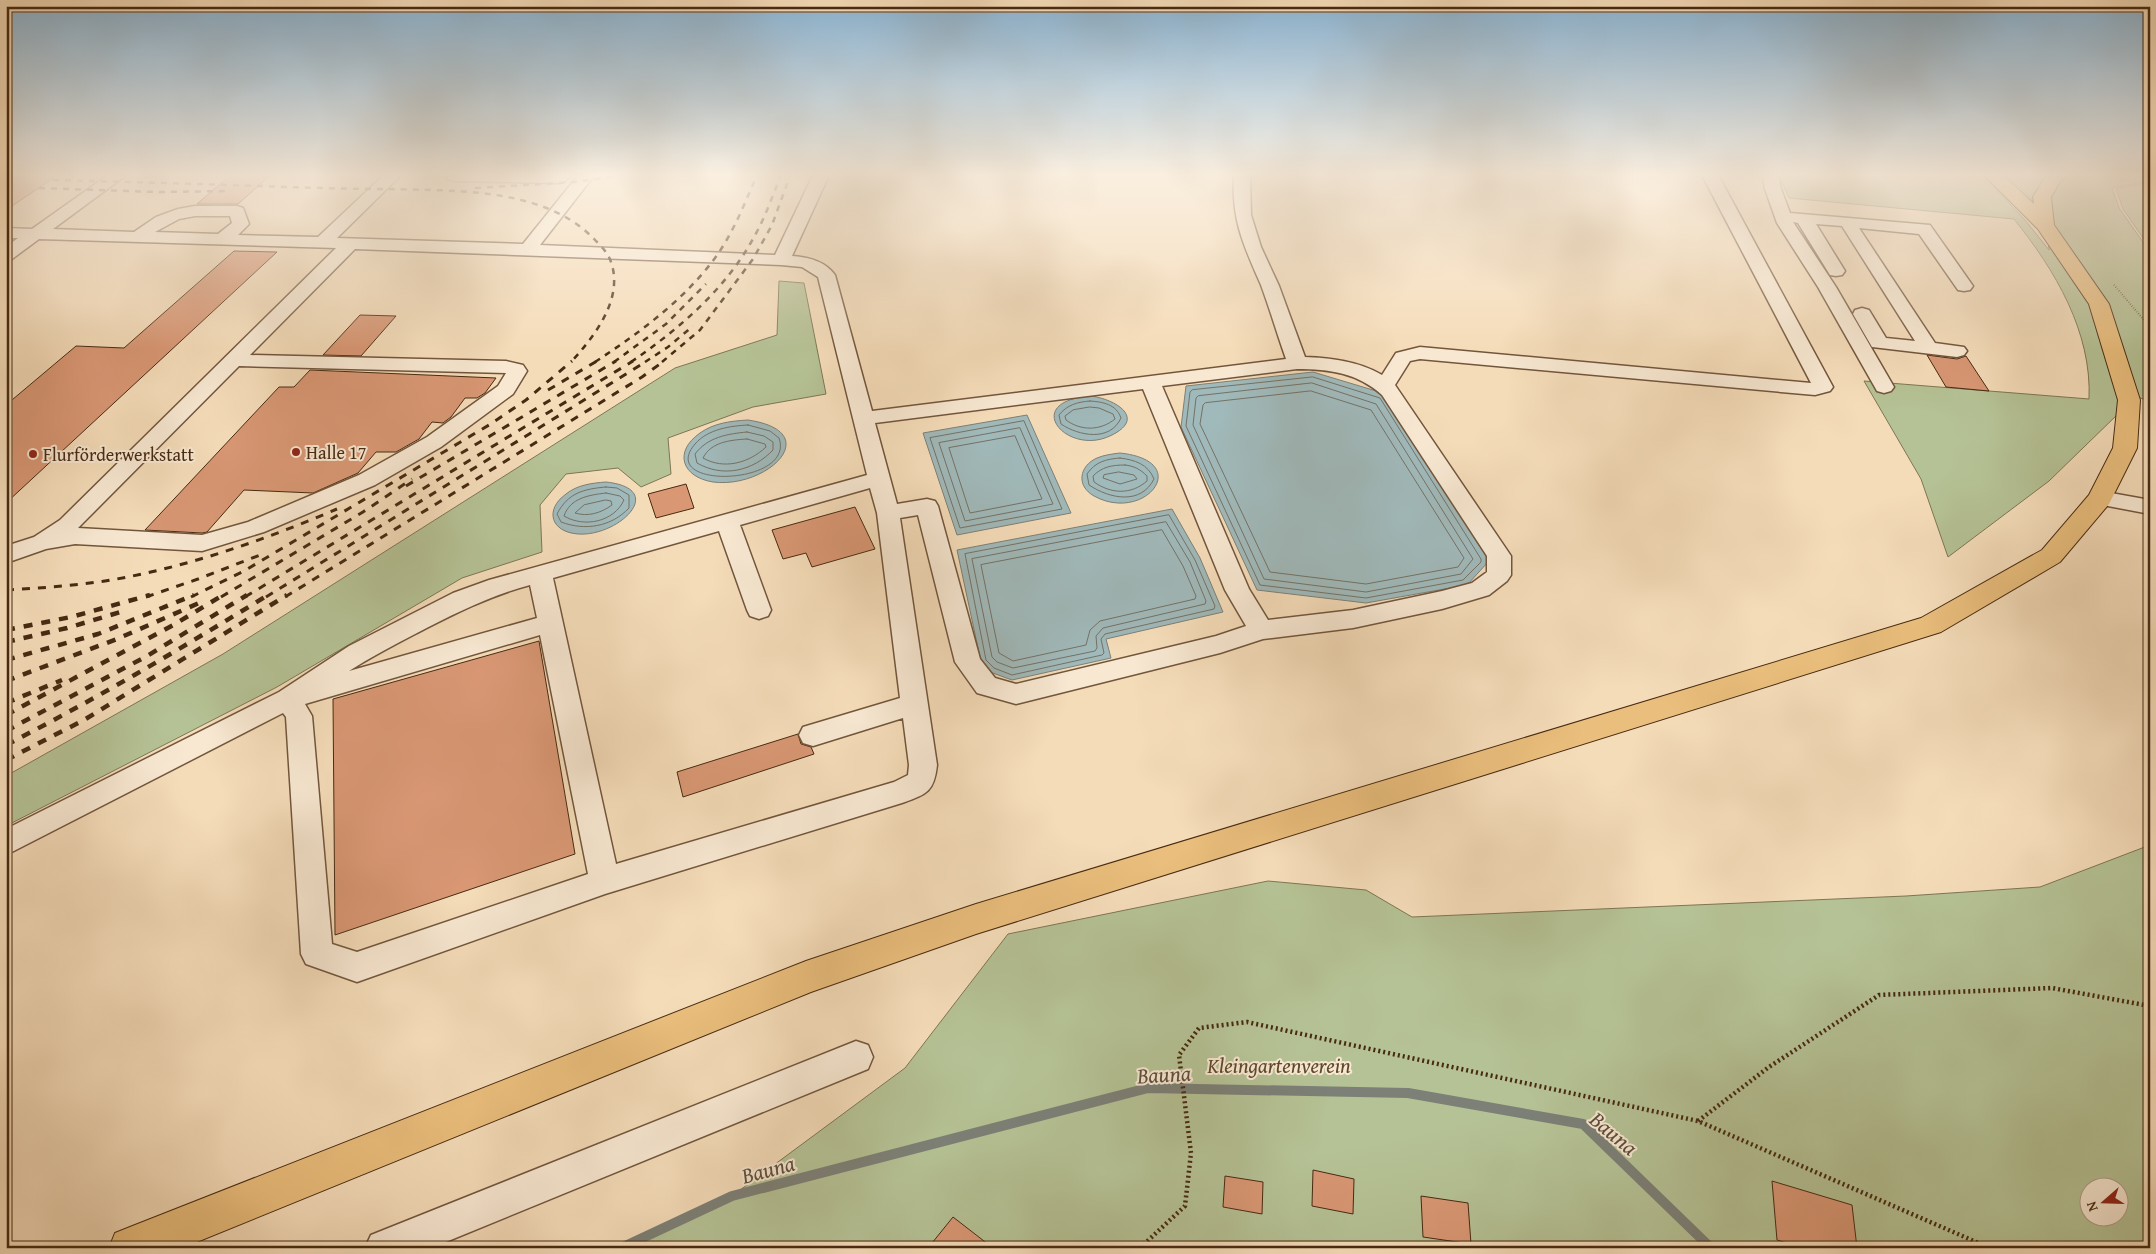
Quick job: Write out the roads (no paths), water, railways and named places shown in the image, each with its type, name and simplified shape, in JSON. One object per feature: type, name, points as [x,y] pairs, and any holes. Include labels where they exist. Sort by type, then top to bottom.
[{"type":"main road","points":[[130,1248],[806,977],[976,920],[1931,625],[2051,556],[2100,498],[2125,448],[2129,400],[2099,304],[2049,232]]},
{"type":"street","points":[[6,255],[39,232]]},
{"type":"street","points":[[138,237],[145,232]]},
{"type":"street","points":[[223,239],[232,232]]},
{"type":"street","points":[[323,242],[334,232]]},
{"type":"street","points":[[528,249],[542,232]]},
{"type":"street","points":[[781,260],[794,232]]},
{"type":"street","points":[[1248,232],[1252,247],[1270,286],[1296,363]]},
{"type":"street","points":[[1385,385],[1403,357],[1420,353],[1815,389],[1823,387],[1740,232]]},
{"type":"street","points":[[1791,232],[1827,287],[1884,387]]},
{"type":"street","points":[[1812,232],[1879,343],[1957,351]]},
{"type":"street","points":[[1853,232],[1929,348]]},
{"type":"street","points":[[1926,232],[1964,286]]},
{"type":"street","points":[[6,233],[528,249],[608,254],[781,260],[802,262],[821,270],[826,275],[888,513],[923,765],[922,781],[902,791],[604,881],[357,967],[317,954],[299,716],[288,699]]},
{"type":"street","points":[[42,542],[68,525],[351,243]]},
{"type":"street","points":[[6,555],[42,542],[76,536],[202,544],[256,527],[367,480],[434,442],[506,390],[517,372],[516,369],[506,367],[234,360]]},
{"type":"street","points":[[864,418],[1151,383],[1296,363],[1315,363],[1337,367],[1376,379],[1385,385],[1499,556],[1499,575],[1480,589],[1442,600],[1353,619],[1261,630],[1220,644],[1016,694],[986,686],[968,662],[927,506],[888,513]]},
{"type":"street","points":[[1151,383],[1236,590],[1261,630]]},
{"type":"street","points":[[6,843],[288,699],[358,653],[462,599],[489,588],[880,478]]},
{"type":"street","points":[[2100,498],[2150,508]]},
{"type":"street","points":[[727,521],[759,610]]},
{"type":"street","points":[[540,574],[604,881]]},
{"type":"street","points":[[288,699],[550,623]]},
{"type":"street","points":[[812,735],[914,704]]},
{"type":"street","points":[[384,1248],[856,1057]]},
{"type":"water","points":[[1313,372],[1383,393],[1489,561],[1467,585],[1366,603],[1257,590],[1181,427],[1186,386]]},
{"type":"water","points":[[1090,396],[1108,400],[1123,410],[1127,415],[1127,422],[1122,428],[1112,435],[1096,440],[1080,439],[1067,434],[1058,426],[1054,417],[1057,408],[1069,400]]},
{"type":"water","points":[[1027,415],[1071,513],[957,535],[923,433]]},
{"type":"water","points":[[748,420],[771,426],[783,436],[786,447],[780,458],[769,469],[752,477],[733,482],[713,482],[694,475],[688,469],[684,456],[686,448],[700,433],[723,423]]},
{"type":"water","points":[[1120,453],[1143,458],[1155,467],[1158,478],[1154,488],[1144,497],[1130,502],[1113,503],[1088,492],[1082,482],[1082,476],[1086,466],[1097,458]]},
{"type":"water","points":[[606,482],[625,486],[634,494],[635,502],[631,512],[621,521],[593,533],[578,534],[562,529],[557,525],[553,513],[559,500],[570,491],[580,487]]},
{"type":"water","points":[[1172,509],[1200,558],[1223,612],[1106,639],[1111,658],[1012,680],[990,672],[981,662],[957,550]]},
{"type":"waterway","name":"Bauna","points":[[621,1248],[732,1196],[1148,1088],[1408,1093],[1583,1124],[1711,1248]]},
{"type":"railway","points":[[571,361],[597,329],[610,303],[613,290],[614,276],[607,253],[585,232]]},
{"type":"railway","points":[[595,362],[628,340],[675,302],[715,258],[731,232]]},
{"type":"railway","points":[[631,362],[667,336],[700,307],[730,274],[757,232]]},
{"type":"railway","points":[[662,362],[700,330],[753,259],[768,232]]},
{"type":"railway","points":[[614,362],[666,324],[706,284]]},
{"type":"railway","points":[[645,362],[668,347],[693,326]]},
{"type":"railway","points":[[191,597],[244,571],[489,425],[526,400],[571,361]]},
{"type":"railway","points":[[548,390],[597,361]]},
{"type":"railway","points":[[406,486],[616,361]]},
{"type":"railway","points":[[245,597],[633,361]]},
{"type":"railway","points":[[266,597],[647,361]]},
{"type":"railway","points":[[285,597],[642,377],[664,361]]},
{"type":"railway","points":[[221,597],[363,512],[412,479]]},
{"type":"railway","points":[[6,590],[93,583],[164,569],[252,542],[337,509]]},
{"type":"railway","points":[[146,597],[260,555]]},
{"type":"railway","points":[[6,630],[71,617],[150,595]]},
{"type":"railway","points":[[6,660],[98,634],[194,595]]},
{"type":"railway","points":[[6,715],[175,624],[223,595]]},
{"type":"railway","points":[[6,731],[147,656],[247,595]]},
{"type":"railway","points":[[6,745],[138,673],[268,595]]},
{"type":"railway","points":[[6,760],[84,720],[287,595]]},
{"type":"railway","points":[[6,681],[117,639],[199,603]]},
{"type":"railway","points":[[6,642],[67,628],[124,611]]},
{"type":"railway","points":[[6,703],[62,680]]},
{"type":"place","name":"Halle 17","points":[[296,452]]},
{"type":"place","name":"Flurförderwerkstatt","points":[[33,454]]},
{"type":"park label","name":"Kleingartenverein","points":[[1279,1065]]}]
